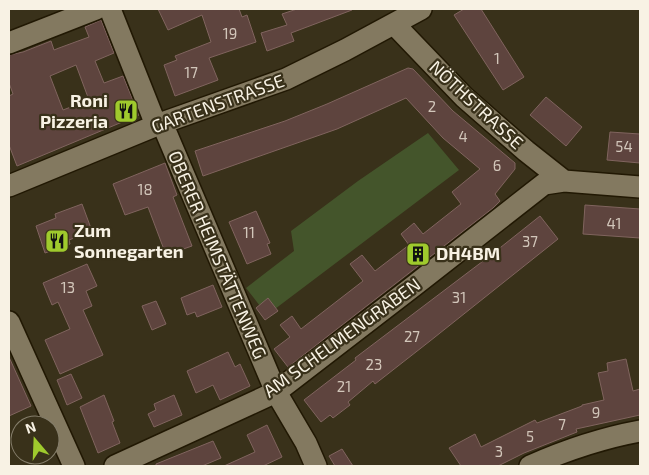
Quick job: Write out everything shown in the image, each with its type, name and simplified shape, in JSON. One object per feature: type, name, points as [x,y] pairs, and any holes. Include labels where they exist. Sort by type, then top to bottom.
[{"type":"street","points":[[9,43],[96,9]]},
{"type":"street","name":"OBERER HEIMSTÄTTENWEG","points":[[110,9],[276,392],[306,443],[316,466]]},
{"type":"street","name":"GARTENSTRASSE","points":[[9,186],[159,124],[286,79],[316,66],[421,9]]},
{"type":"street","name":"NÖTHSTRASSE","points":[[394,24],[464,97],[564,181]]},
{"type":"street","name":"AM SCHELMENGRABEN","points":[[115,466],[276,392],[544,184],[564,181],[640,187]]},
{"type":"street","points":[[9,322],[74,466]]},
{"type":"street","points":[[530,466],[609,437],[640,431]]},
{"type":"green space","points":[[428,133],[459,170],[267,315],[246,288],[294,251],[291,231],[358,181]]},
{"type":"building","points":[[158,9],[239,9],[242,17],[247,15],[256,42],[209,58],[218,80],[175,96],[164,65],[177,60],[175,56],[211,42],[202,15],[168,30]]},
{"type":"building","points":[[297,9],[352,10],[291,33],[294,41],[267,51],[261,33],[287,25],[282,14]]},
{"type":"building","points":[[464,9],[481,9],[524,77],[503,90],[454,15]]},
{"type":"building","points":[[101,20],[114,53],[95,61],[104,83],[123,76],[139,115],[17,166],[9,145],[9,96],[13,94],[9,83],[9,55],[23,52],[51,41],[54,50],[89,37],[85,27]],"holes":[[[76,65],[89,100],[63,110],[50,76]]]},
{"type":"building","points":[[408,68],[413,69],[453,111],[515,163],[515,169],[495,194],[500,201],[493,208],[288,367],[274,349],[290,337],[280,325],[292,316],[301,329],[363,281],[350,264],[362,255],[375,271],[409,245],[401,234],[414,223],[423,234],[461,204],[452,192],[480,169],[443,138],[406,98],[337,129],[203,176],[195,151],[285,121]]},
{"type":"building","points":[[546,97],[582,127],[566,146],[530,115]]},
{"type":"building","points":[[610,132],[640,134],[640,163],[607,160]]},
{"type":"building","points":[[165,163],[177,195],[173,197],[192,246],[166,255],[148,207],[125,215],[113,184]]},
{"type":"building","points":[[82,204],[92,231],[69,240],[70,244],[45,253],[36,226],[56,218],[55,214]]},
{"type":"building","points":[[585,205],[640,209],[640,238],[583,234]]},
{"type":"building","points":[[256,211],[270,243],[267,244],[271,254],[247,264],[229,222]]},
{"type":"building","points":[[540,216],[558,239],[375,384],[373,381],[348,402],[350,405],[333,418],[330,415],[321,422],[304,400],[356,360],[355,358]]},
{"type":"building","points":[[87,264],[97,286],[86,291],[92,306],[83,310],[103,355],[60,374],[45,340],[70,329],[58,302],[52,305],[43,283]]},
{"type":"building","points":[[213,285],[222,307],[197,317],[195,312],[187,315],[181,298]]},
{"type":"building","points":[[268,298],[278,311],[265,320],[256,308]]},
{"type":"building","points":[[156,301],[166,324],[152,330],[142,306]]},
{"type":"building","points":[[228,352],[235,367],[240,364],[250,386],[220,400],[213,385],[196,393],[187,371]]},
{"type":"building","points":[[9,357],[31,406],[9,416]]},
{"type":"building","points":[[626,359],[633,391],[640,389],[640,415],[576,429],[577,432],[524,453],[498,466],[461,466],[449,448],[475,434],[481,447],[535,420],[537,423],[582,405],[604,400],[598,373],[608,371],[607,363]]},
{"type":"building","points":[[71,374],[82,398],[67,405],[57,380]]},
{"type":"building","points":[[104,395],[120,443],[98,453],[80,407]]},
{"type":"building","points":[[174,395],[182,415],[154,427],[148,414],[156,410],[154,404]]},
{"type":"building","points":[[267,425],[282,457],[263,466],[224,466],[255,452],[247,435]]},
{"type":"building","points":[[213,441],[221,458],[202,466],[156,466],[156,464]]},
{"type":"building","points":[[342,449],[353,466],[335,466],[329,456]]},
{"type":"place","name":"Roni Pizzeria","points":[[126,111]]},
{"type":"place","name":"Zum Sonnegarten","points":[[57,241]]},
{"type":"place","name":"DH4BM","points":[[418,254]]}]
